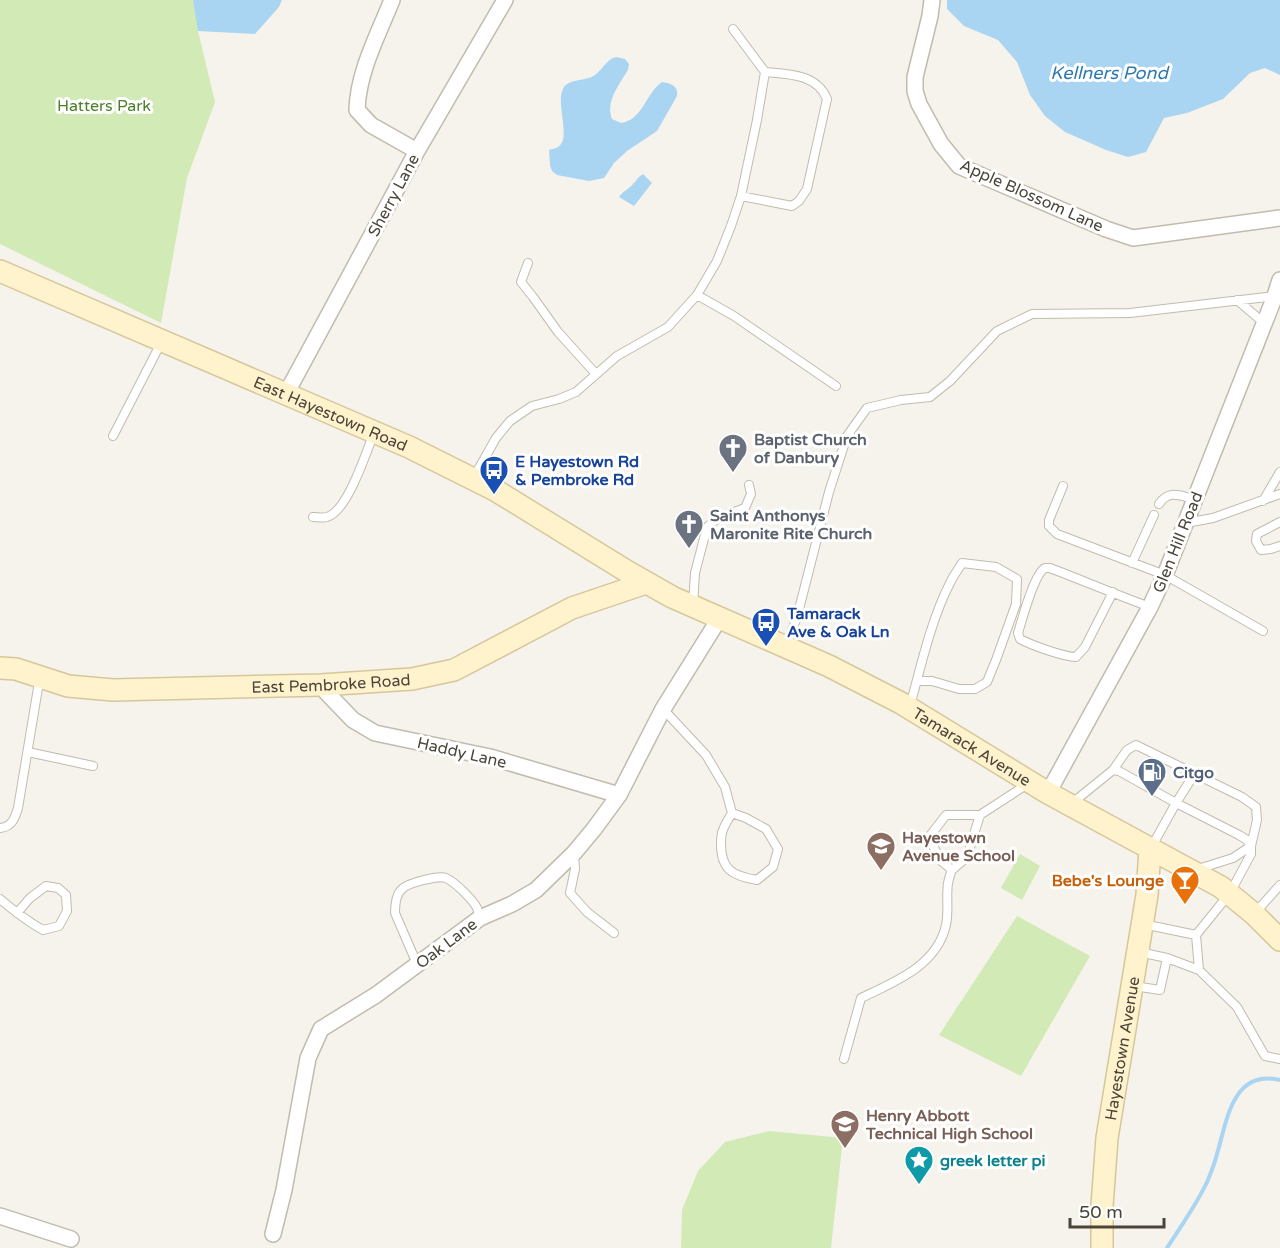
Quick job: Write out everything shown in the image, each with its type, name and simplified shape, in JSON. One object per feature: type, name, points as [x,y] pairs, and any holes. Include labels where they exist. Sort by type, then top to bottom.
[{"type":"street","points":[[392,0],[364,68],[357,96],[357,110],[371,125],[417,151]]},
{"type":"street","name":"Sherry Lane","points":[[286,394],[417,151],[506,0]]},
{"type":"street","name":"Apple Blossom Lane","points":[[932,0],[915,77],[915,91],[919,105],[941,144],[958,166],[1106,229],[1133,238],[1280,218]]},
{"type":"street","name":"East Hayestown Road","points":[[0,271],[374,432],[473,478],[646,583]]},
{"type":"street","name":"Glen Hill Road","points":[[1039,787],[1150,607],[1186,523],[1280,280]]},
{"type":"street","name":"Tamarack Avenue","points":[[646,583],[719,619],[829,666],[909,708],[1070,805],[1221,887],[1254,914],[1280,940]]},
{"type":"street","name":"East Pembroke Road","points":[[0,668],[16,669],[68,687],[113,690],[321,685],[412,679],[454,670],[572,608],[646,583]]},
{"type":"street","name":"Oak Lane","points":[[273,1234],[284,1190],[308,1058],[321,1029],[376,996],[480,918],[536,890],[574,853],[619,795],[663,709],[719,619]]},
{"type":"street","name":"Haddy Lane","points":[[321,685],[353,720],[375,733],[490,757],[619,795]]},
{"type":"street","name":"Hayestown Avenue","points":[[1102,1248],[1102,1206],[1107,1138],[1148,895],[1150,849]]},
{"type":"street","points":[[0,1216],[69,1243]]},
{"type":"lane","points":[[473,478],[496,438],[510,421],[532,406],[576,392],[617,356],[668,327],[698,295],[717,261],[741,196],[765,72],[733,29]]},
{"type":"lane","points":[[741,196],[792,206],[800,201],[807,189],[827,99],[818,85],[796,75],[765,72]]},
{"type":"lane","points":[[528,263],[521,282],[558,332],[596,374]]},
{"type":"lane","points":[[698,295],[734,316],[836,386]]},
{"type":"lane","points":[[785,647],[797,617],[829,492],[847,436],[867,408],[901,400],[930,397],[950,381],[997,331],[1032,314],[1130,313],[1275,296]]},
{"type":"lane","points":[[1237,300],[1264,323]]},
{"type":"lane","points":[[113,436],[162,342]]},
{"type":"lane","points":[[313,517],[328,517],[337,511],[349,494],[374,432]]},
{"type":"lane","points":[[1263,501],[1280,472]]},
{"type":"lane","points":[[693,607],[695,573],[707,527],[718,518],[745,508],[751,494],[749,484]]},
{"type":"lane","points":[[1063,486],[1049,520],[1049,526],[1057,534],[1165,575],[1263,631]]},
{"type":"lane","points":[[1159,504],[1167,495],[1172,494],[1195,499]]},
{"type":"lane","points":[[1186,523],[1213,518],[1280,494]]},
{"type":"lane","points":[[1132,563],[1154,515]]},
{"type":"lane","points":[[1280,522],[1257,534],[1256,541],[1261,550],[1280,546]]},
{"type":"lane","points":[[909,708],[916,681],[939,612],[950,583],[962,563],[996,567],[1017,579],[1016,604],[987,682],[975,689],[959,689],[932,681],[916,681]]},
{"type":"lane","points":[[1113,592],[1079,654],[1072,657],[1020,639],[1018,633],[1030,595],[1036,580],[1046,568],[1050,568],[1113,592],[1150,607]]},
{"type":"lane","points":[[0,828],[5,828],[14,821],[18,808],[38,688],[44,678]]},
{"type":"lane","points":[[663,709],[706,755],[725,787],[732,813],[722,832],[721,850],[725,865],[732,873],[742,878],[757,880],[773,867],[778,849],[766,829],[732,813]]},
{"type":"lane","points":[[1070,805],[1113,770],[1127,750],[1136,745],[1195,772],[1256,807],[1257,820],[1251,854],[1230,893],[1196,935],[1199,970]]},
{"type":"lane","points":[[28,752],[93,766]]},
{"type":"lane","points":[[1113,770],[1119,771],[1239,835],[1251,846]]},
{"type":"lane","points":[[1150,849],[1195,772]]},
{"type":"lane","points":[[952,870],[940,860],[929,837],[946,815],[980,815],[1039,787]]},
{"type":"lane","points":[[844,1059],[861,998],[900,979],[932,956],[941,941],[946,926],[948,885],[952,870],[967,857],[980,815]]},
{"type":"lane","points":[[1191,871],[1233,858],[1251,846]]},
{"type":"lane","points":[[574,853],[575,869],[570,893],[587,912],[614,933]]},
{"type":"lane","points":[[417,964],[395,913],[400,890],[408,884],[446,878],[470,898],[478,909],[480,918]]},
{"type":"lane","points":[[1254,914],[1280,885]]},
{"type":"lane","points":[[0,899],[17,913],[26,920],[43,930],[59,926],[67,911],[66,895],[58,888],[46,886],[30,898],[17,913]]},
{"type":"lane","points":[[1143,924],[1196,935]]},
{"type":"lane","points":[[1138,952],[1167,958],[1199,970],[1237,1007],[1265,1056],[1280,1059]]},
{"type":"lane","points":[[1132,986],[1160,990],[1167,958]]},
{"type":"green space","name":"Hatters Park","points":[[0,0],[194,1],[198,31],[215,102],[187,178],[161,323],[0,244]]},
{"type":"green space","points":[[1020,854],[1040,866],[1022,900],[1001,888]]},
{"type":"green space","points":[[1017,916],[1090,956],[1021,1076],[939,1035]]},
{"type":"green space","points":[[769,1131],[843,1138],[831,1248],[681,1248],[682,1210],[698,1171],[725,1142]]},
{"type":"water","points":[[193,0],[282,0],[279,7],[255,34],[198,31]]},
{"type":"water","name":"Kellners Pond","points":[[947,0],[1280,0],[1280,75],[1265,68],[1250,73],[1223,99],[1187,113],[1164,118],[1146,152],[1128,157],[1065,132],[1045,116],[1030,95],[1017,62],[998,40],[964,26],[947,9]]},
{"type":"water","points":[[616,57],[625,59],[629,64],[610,106],[612,119],[621,123],[634,117],[662,82],[675,87],[677,96],[657,131],[627,151],[614,163],[604,178],[589,181],[557,175],[552,171],[550,165],[549,150],[559,146],[563,139],[561,94],[563,89],[569,83],[595,75]]},
{"type":"water","points":[[643,174],[652,183],[634,206],[619,197],[622,193]]},
{"type":"waterway","points":[[1167,1248],[1208,1180],[1234,1100],[1251,1082],[1264,1079],[1280,1080]]},
{"type":"place","name":"Baptist Church of Danbury","points":[[733,474]]},
{"type":"place","name":"E Hayestown Rd & Pembroke Rd","points":[[494,496]]},
{"type":"place","name":"Saint Anthonys Maronite Rite Church","points":[[689,550]]},
{"type":"place","name":"Tamarack Ave & Oak Ln","points":[[766,648]]},
{"type":"place","name":"Citgo","points":[[1152,798]]},
{"type":"place","name":"Hayestown Avenue School","points":[[881,872]]},
{"type":"place","name":"Bebe's Lounge","points":[[1185,906]]},
{"type":"place","name":"Henry Abbott Technical High School","points":[[845,1150]]},
{"type":"place","name":"greek letter pi","points":[[919,1186]]}]
